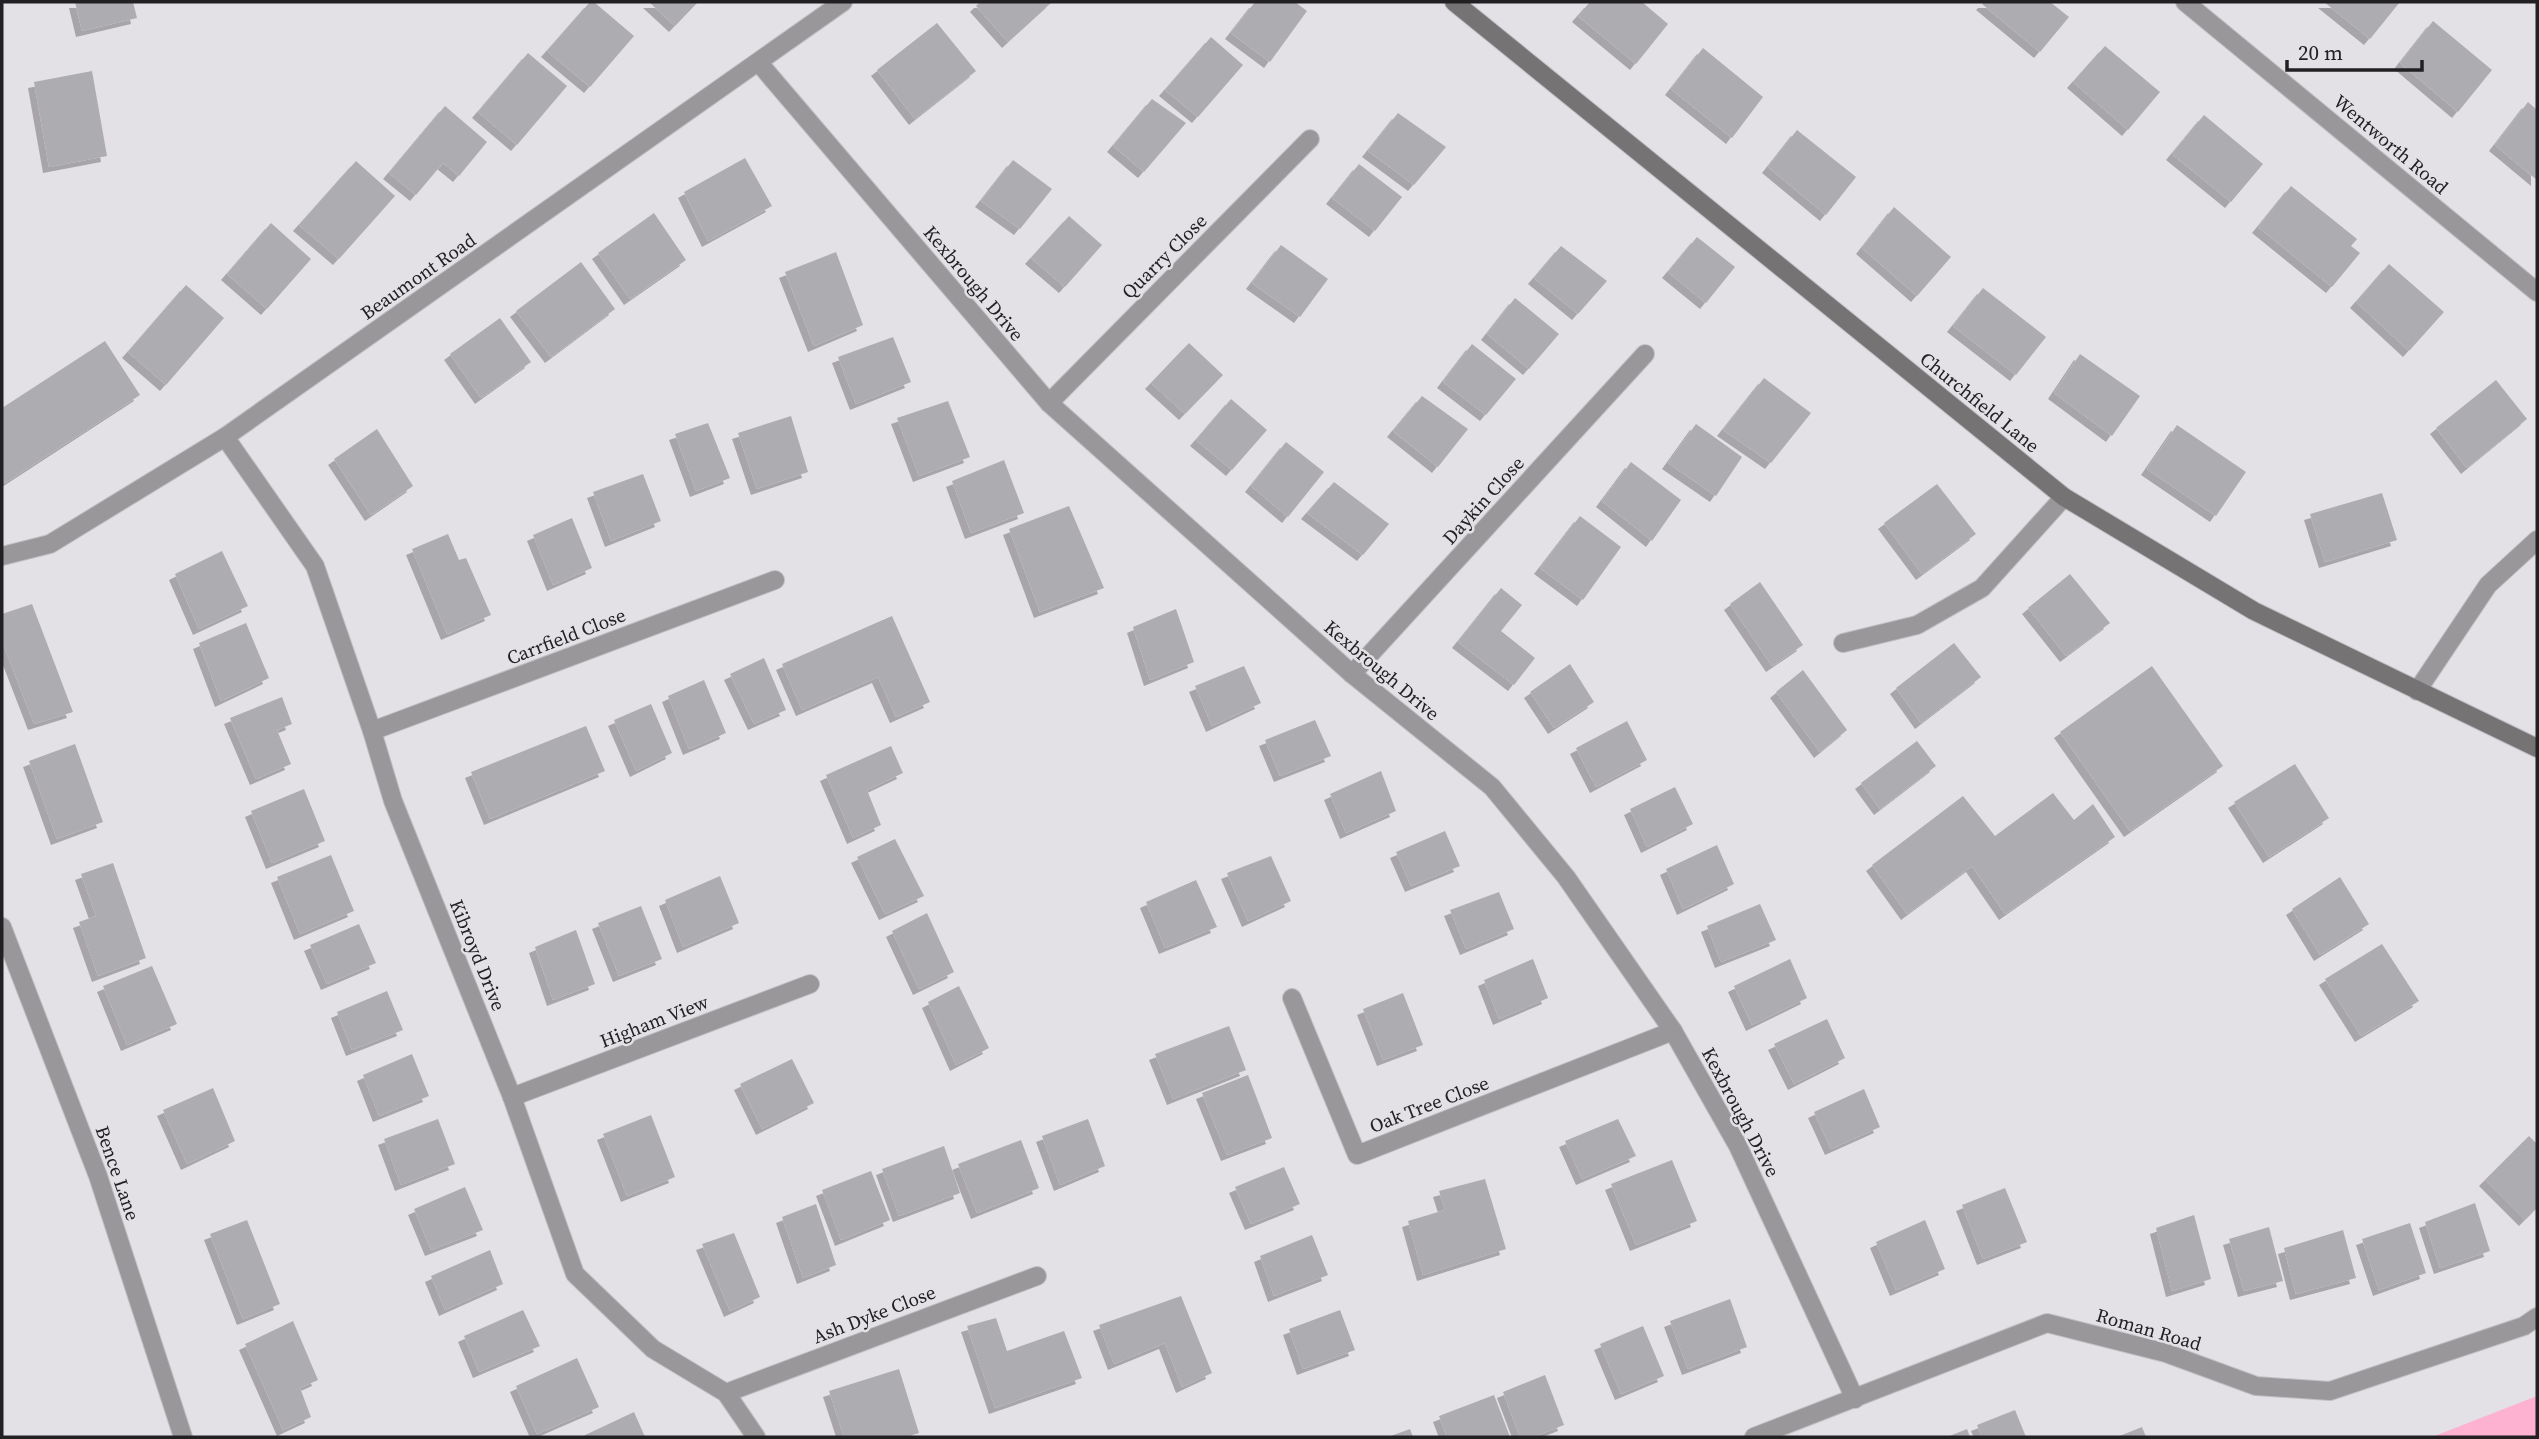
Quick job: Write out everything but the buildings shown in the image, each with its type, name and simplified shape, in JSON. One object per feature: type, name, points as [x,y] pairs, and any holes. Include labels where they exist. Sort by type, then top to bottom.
[{"type":"street","name":"Beaumont Road","points":[[2,556],[50,544],[225,437],[843,2]]},
{"type":"street","name":"Churchfield Lane","points":[[1454,2],[2064,497],[2254,611],[2537,748]]},
{"type":"street","name":"Wentworth Road","points":[[2185,2],[2537,292]]},
{"type":"street","name":"Kexbrough Drive","points":[[759,63],[1049,403],[1352,674],[1492,787],[1566,877],[1674,1031],[1738,1146],[1856,1399]]},
{"type":"street","name":"Quarry Close","points":[[1049,403],[1310,139]]},
{"type":"street","name":"Daykin Close","points":[[1352,674],[1645,354]]},
{"type":"street","name":"Kibroyd Drive","points":[[225,437],[315,566],[372,731],[393,801],[512,1097],[575,1273],[653,1349],[726,1393],[756,1437]]},
{"type":"street","points":[[1843,643],[1917,625],[1982,588],[2064,497]]},
{"type":"street","points":[[2417,691],[2488,585],[2537,540]]},
{"type":"street","name":"Carrfield Close","points":[[372,731],[775,580]]},
{"type":"street","name":"Bence Lane","points":[[2,928],[99,1176],[183,1437]]},
{"type":"street","name":"Higham View","points":[[512,1097],[810,984]]},
{"type":"street","name":"Oak Tree Close","points":[[1292,998],[1357,1155],[1674,1031]]},
{"type":"street","name":"Ash Dyke Close","points":[[726,1393],[1037,1276]]},
{"type":"street","name":"Roman Road","points":[[1754,1437],[2048,1323],[2166,1353],[2256,1386],[2330,1391],[2524,1326],[2537,1317]]},
{"type":"shaded area","points":[[2537,1396],[2537,1437],[2432,1437]]}]
